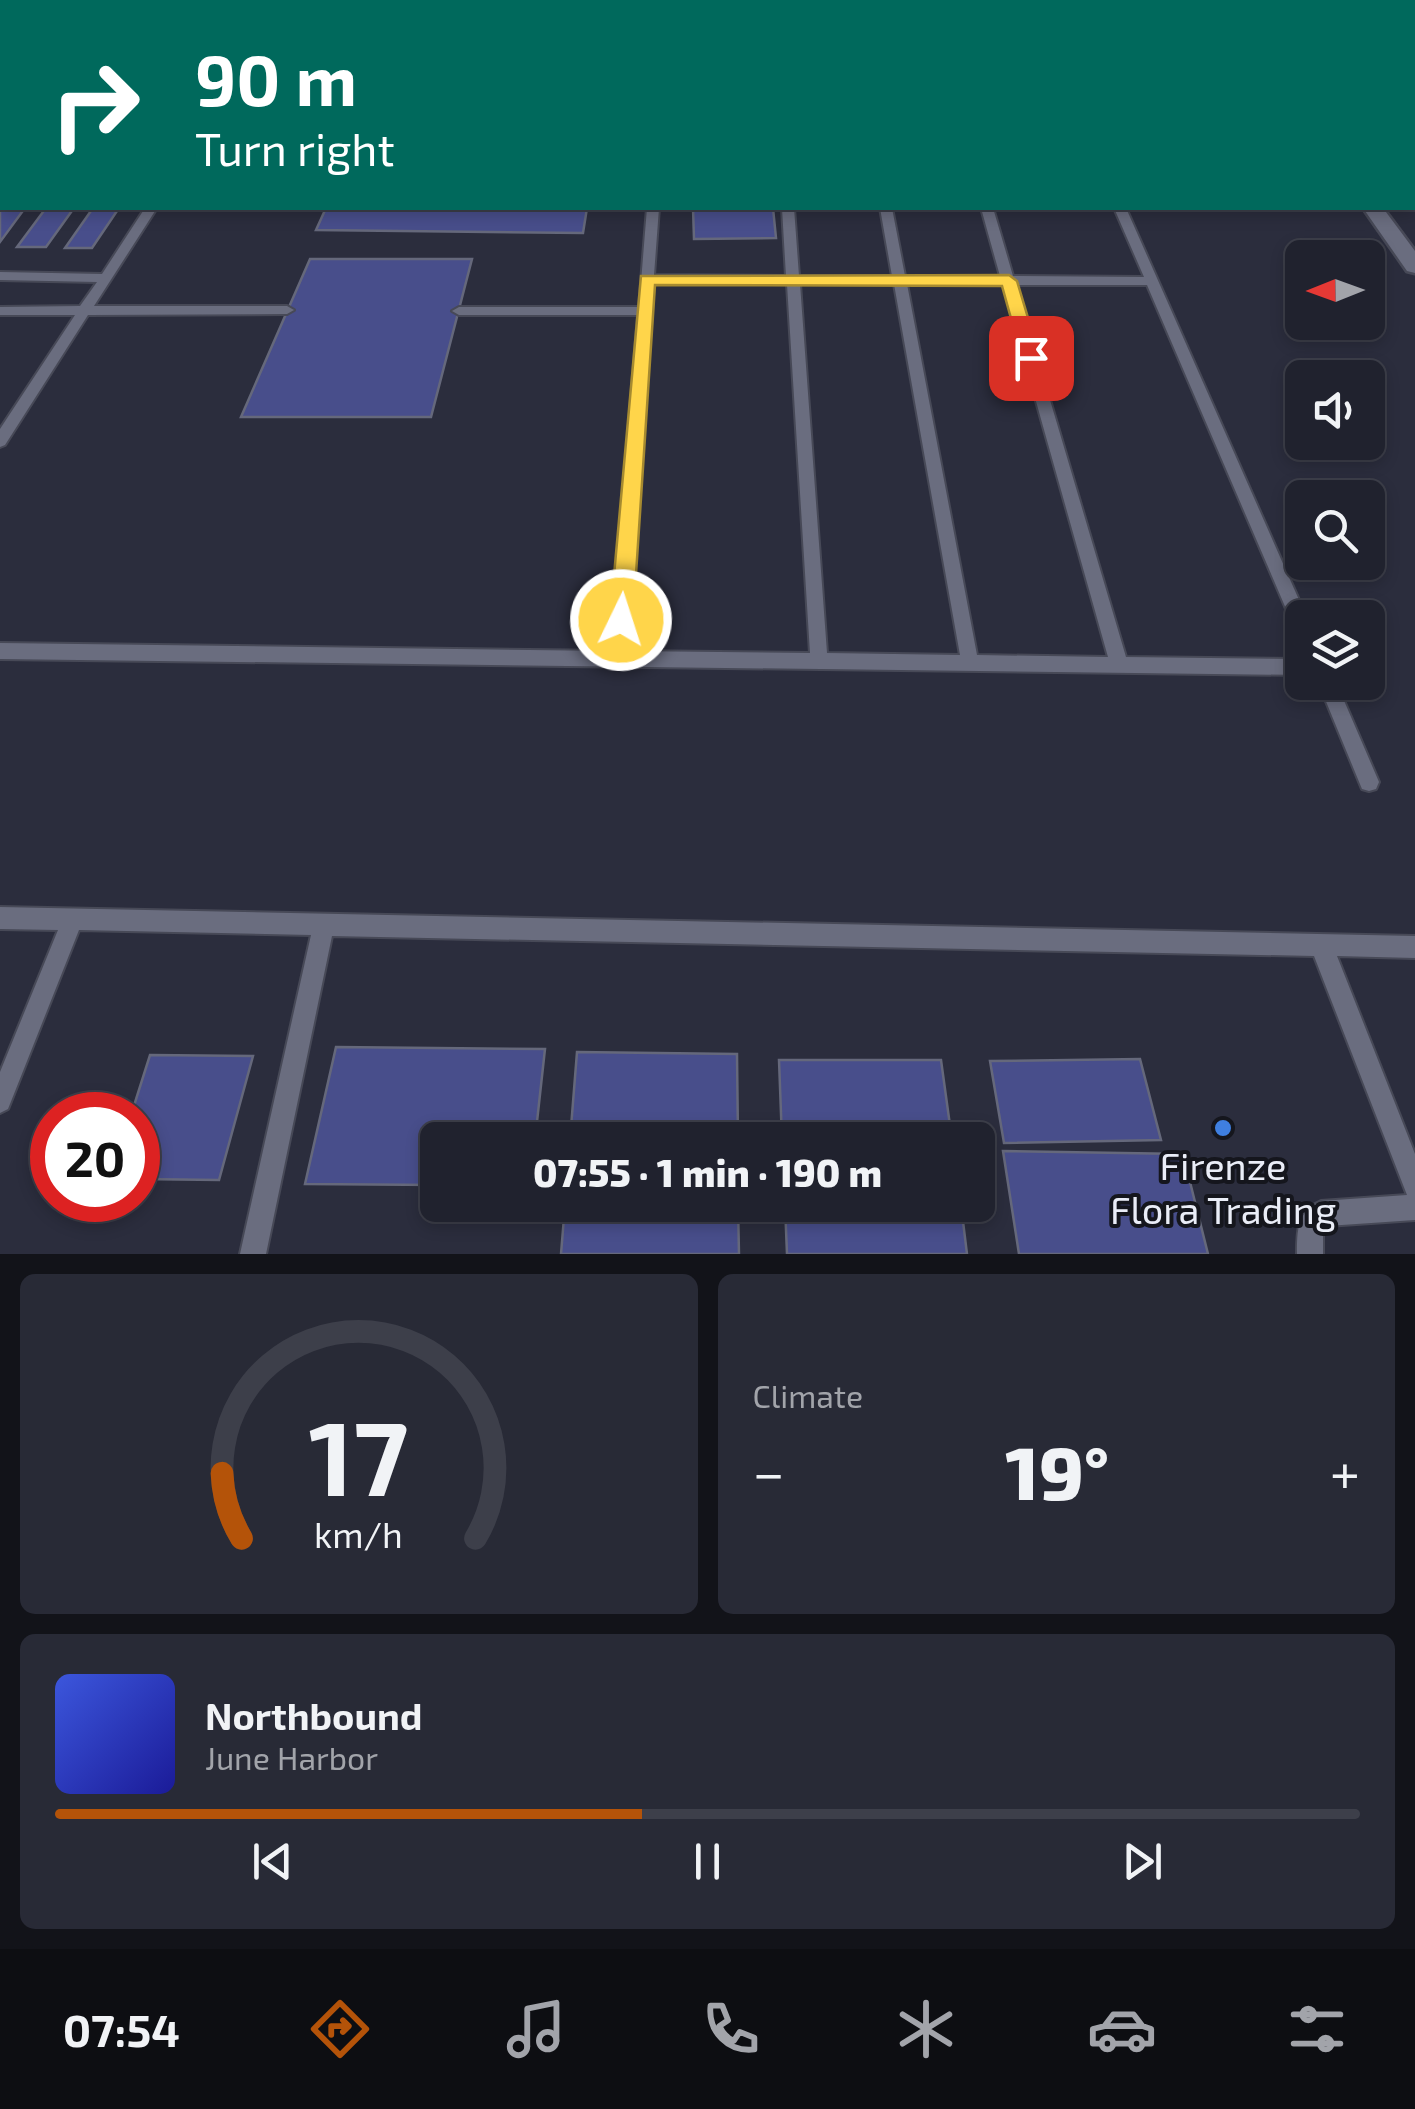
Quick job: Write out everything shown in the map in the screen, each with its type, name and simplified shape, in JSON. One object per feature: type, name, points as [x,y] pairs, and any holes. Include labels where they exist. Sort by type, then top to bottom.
[{"type":"street","points":[[1374,210],[1415,266]]},
{"type":"lane","points":[[0,440],[150,210]]},
{"type":"lane","points":[[618,658],[653,210]]},
{"type":"lane","points":[[788,210],[820,661]]},
{"type":"lane","points":[[886,210],[970,663]]},
{"type":"lane","points":[[988,210],[1119,665]]},
{"type":"lane","points":[[1121,210],[1290,600]]},
{"type":"lane","points":[[0,276],[105,278]]},
{"type":"lane","points":[[646,279],[1152,281]]},
{"type":"lane","points":[[0,311],[287,310]]},
{"type":"lane","points":[[459,311],[644,311]]},
{"type":"lane","points":[[0,651],[1285,668]]},
{"type":"lane","points":[[1334,700],[1369,782]]},
{"type":"lane","points":[[0,918],[1415,947]]},
{"type":"lane","points":[[0,1101],[74,919]]},
{"type":"lane","points":[[253,1254],[324,924]]},
{"type":"lane","points":[[1322,947],[1415,1186]]},
{"type":"lane","points":[[1310,1254],[1310,1227],[1321,1214],[1415,1207]]},
{"type":"building","points":[[0,210],[24,210],[0,242]]},
{"type":"building","points":[[45,210],[73,210],[46,247],[17,247]]},
{"type":"building","points":[[92,210],[118,210],[92,248],[65,248]]},
{"type":"building","points":[[325,210],[587,210],[583,233],[316,230]]},
{"type":"building","points":[[693,210],[773,210],[776,238],[694,239]]},
{"type":"building","points":[[310,259],[472,259],[431,417],[241,417]]},
{"type":"building","points":[[336,1047],[545,1049],[537,1122],[420,1122],[420,1185],[305,1184]]},
{"type":"building","points":[[577,1052],[737,1054],[738,1122],[571,1122]]},
{"type":"building","points":[[150,1055],[253,1056],[219,1180],[160,1179],[160,1092],[138,1092]]},
{"type":"building","points":[[1140,1059],[1161,1140],[1004,1143],[990,1061]]},
{"type":"building","points":[[779,1060],[941,1060],[950,1122],[781,1122]]},
{"type":"building","points":[[1003,1151],[1183,1154],[1208,1254],[1019,1254]]},
{"type":"building","points":[[564,1222],[738,1222],[739,1254],[561,1254]]},
{"type":"building","points":[[786,1222],[963,1222],[967,1254],[787,1254]]},
{"type":"place","name":"Firenze Flora Trading","points":[[1223,1128]]},
{"type":"route","points":[[621,620],[646,279],[1009,281],[1031,358]]}]
